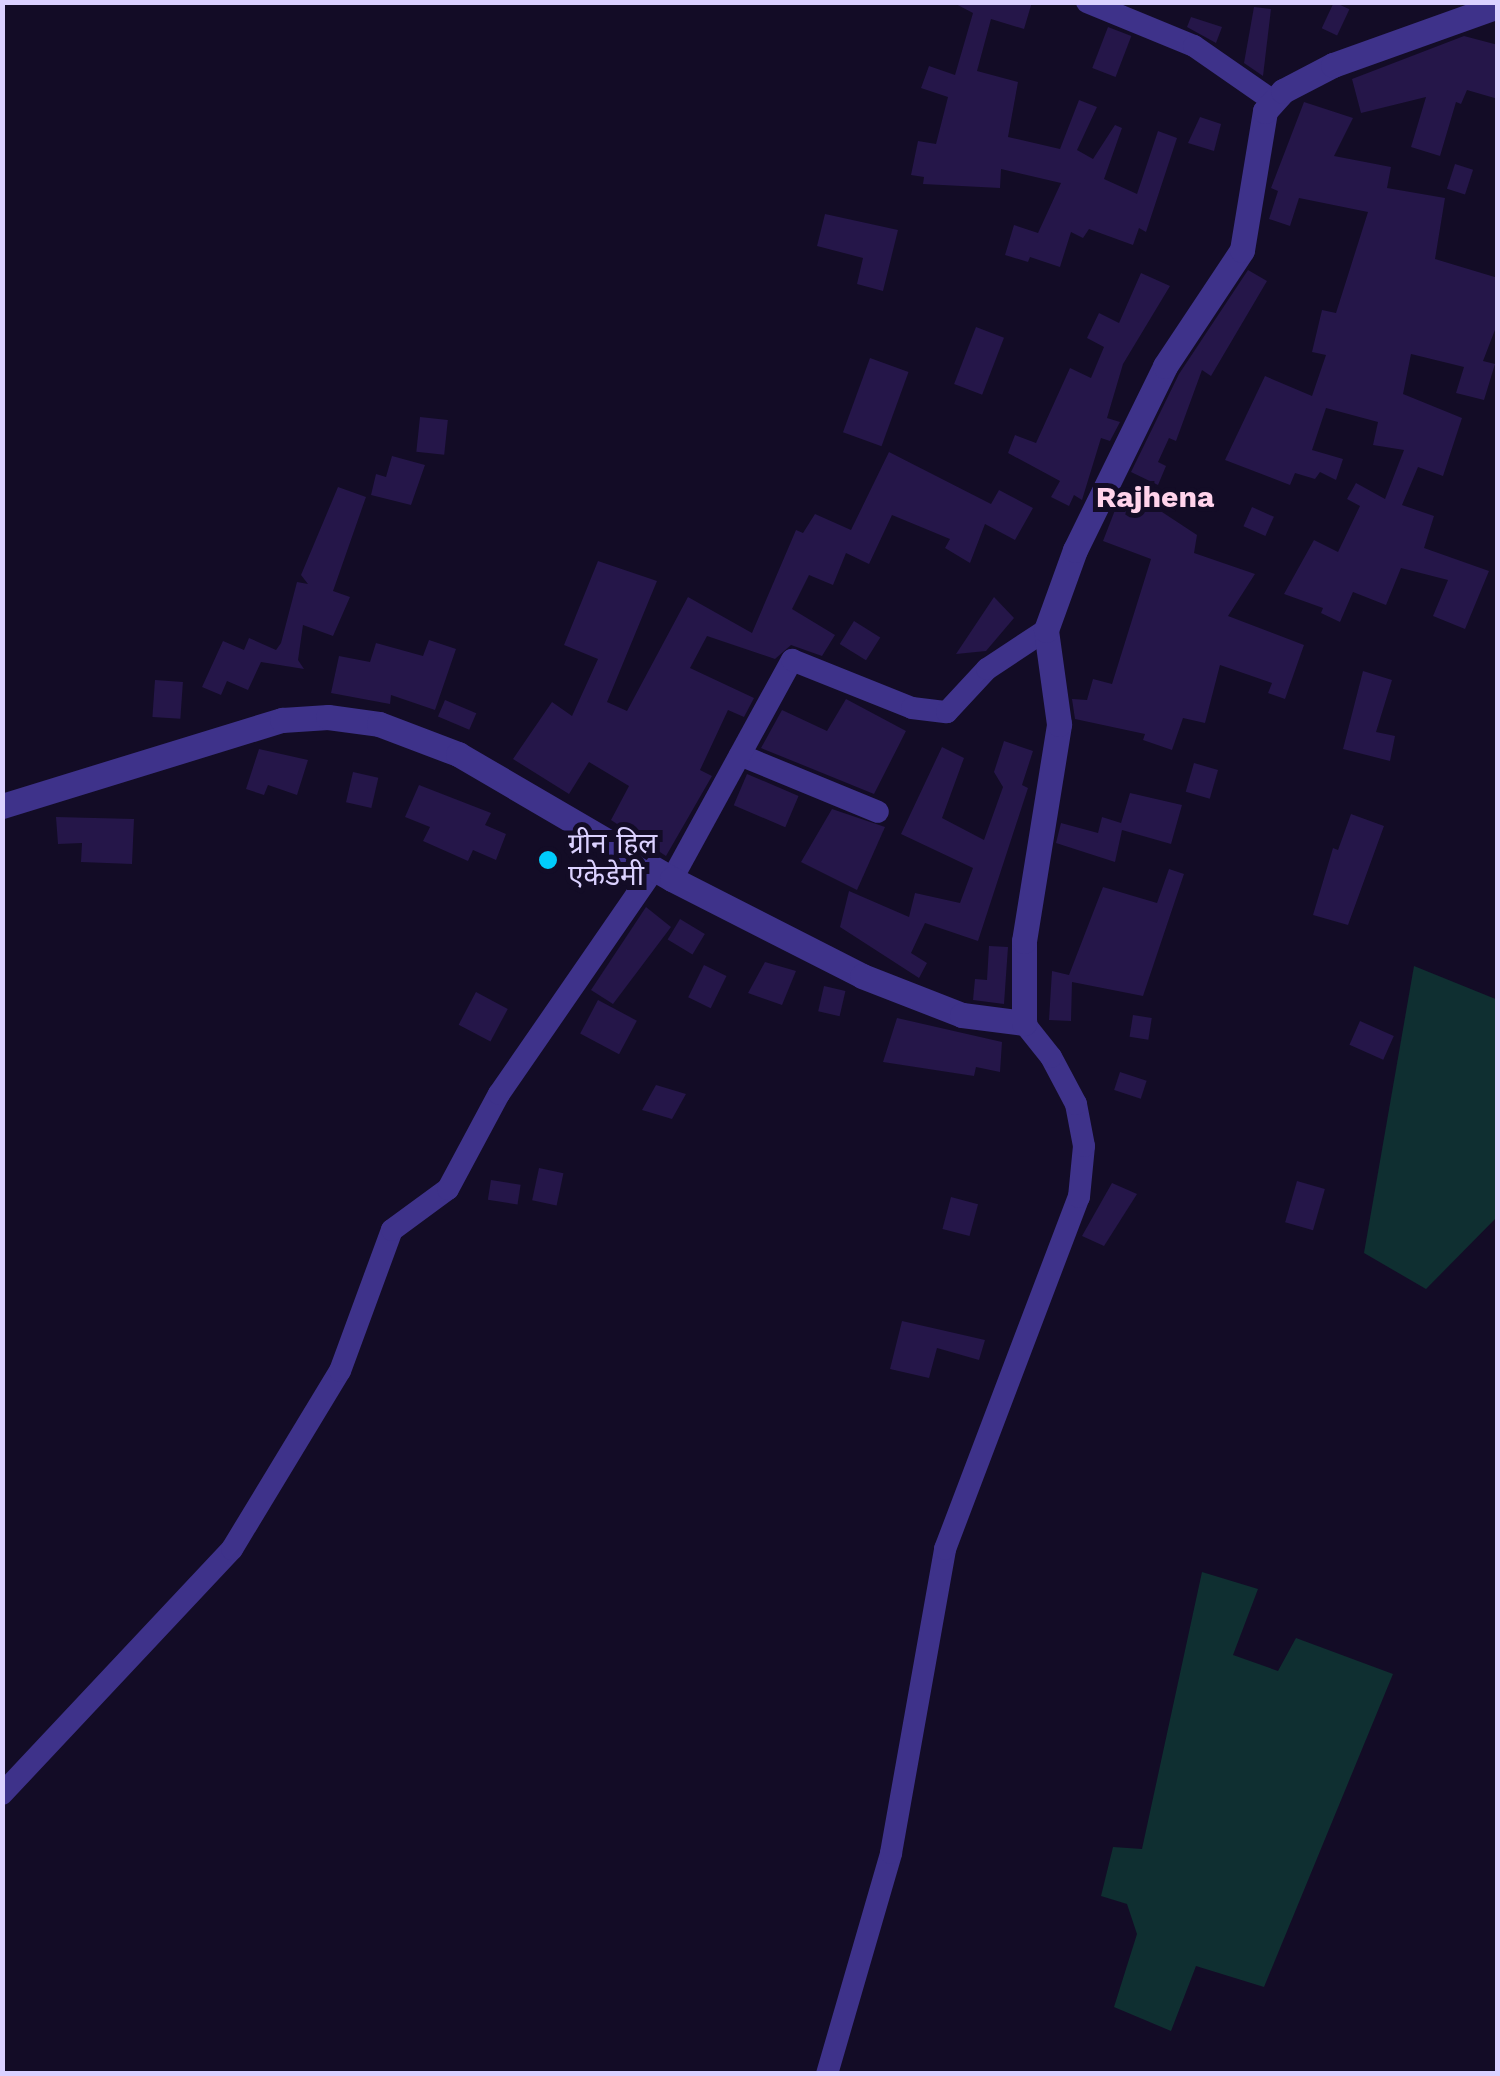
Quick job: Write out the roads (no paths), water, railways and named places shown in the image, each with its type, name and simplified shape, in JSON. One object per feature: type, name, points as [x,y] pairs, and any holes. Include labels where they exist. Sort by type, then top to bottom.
[{"type":"street","points":[[1087,2],[1194,46],[1273,101]]},
{"type":"street","points":[[827,2074],[891,1853],[945,1548],[1079,1197],[1084,1146],[1076,1104],[1024,1022],[1024,941],[1059,724],[1046,630],[1075,550],[1165,366],[1242,250],[1252,216],[1259,134],[1273,101],[1302,80],[1394,38],[1498,6]]},
{"type":"street","points":[[2,1794],[232,1548],[340,1371],[392,1230],[448,1190],[498,1094],[663,874],[740,755],[792,660],[912,708],[946,712],[987,669],[1046,630]]},
{"type":"street","points":[[2,806],[255,727],[304,717],[351,719],[400,729],[458,754],[663,874],[862,976],[962,1014],[1024,1022]]},
{"type":"street","points":[[740,755],[878,812]]},
{"type":"place","name":"ग्रीन हिल एकेडेमी","points":[[548,860]]},
{"type":"district","name":"Rajhena","points":[[1155,497]]}]
